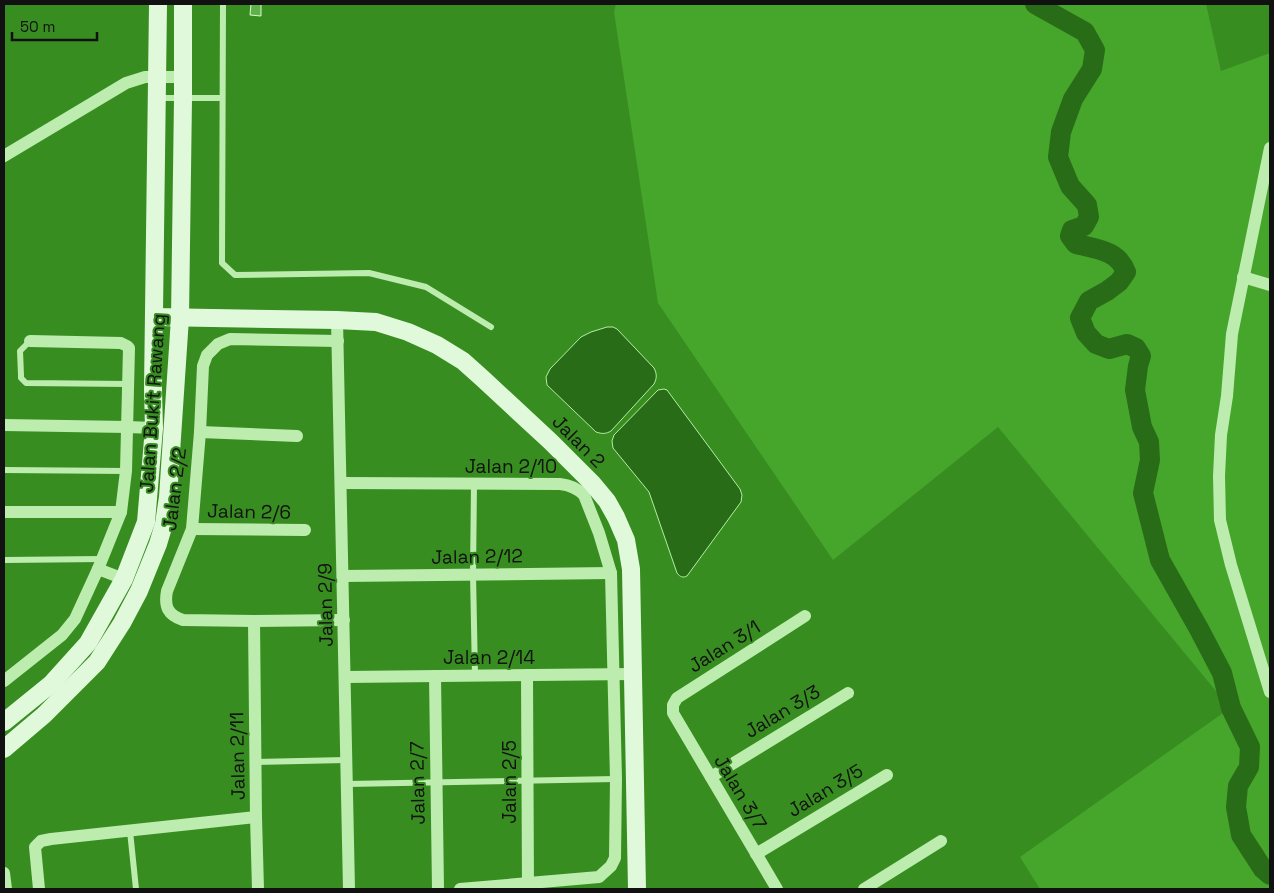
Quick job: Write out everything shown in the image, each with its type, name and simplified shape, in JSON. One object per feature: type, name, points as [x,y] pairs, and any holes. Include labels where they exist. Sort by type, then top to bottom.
[{"type":"street","name":"Jalan Bukit Rawang","points":[[4,722],[51,684],[88,643],[124,579],[146,522],[154,428],[158,4]]},
{"type":"street","name":"Jalan Bukit Rawang","points":[[4,749],[44,715],[97,662],[139,592],[164,524],[168,497],[180,318],[183,4]]},
{"type":"street","points":[[4,156],[126,83],[145,77],[183,77]]},
{"type":"street","points":[[1270,148],[1232,334],[1227,396],[1221,435],[1220,476],[1220,520],[1231,565],[1270,692]]},
{"type":"street","points":[[1243,277],[1270,284]]},
{"type":"street","name":"Jalan 2","points":[[154,318],[376,322],[408,332],[437,345],[463,361],[551,442],[592,483],[607,501],[616,517],[626,540],[631,569],[637,889]]},
{"type":"street","name":"Jalan 2/9","points":[[338,320],[349,889]]},
{"type":"street","name":"Jalan 2/2","points":[[338,341],[230,339],[218,344],[207,355],[203,366],[192,529],[165,600],[168,610],[174,617],[183,620],[344,620]]},
{"type":"street","points":[[4,681],[62,635],[75,619],[121,512],[126,471],[130,352],[127,346],[124,344],[30,341]]},
{"type":"street","points":[[4,425],[154,428]]},
{"type":"street","points":[[200,432],[297,436]]},
{"type":"street","name":"Jalan 2/10","points":[[341,483],[568,485],[579,490],[588,503],[611,573],[616,779],[615,858],[611,866],[599,877],[528,886],[460,889]]},
{"type":"street","points":[[4,512],[121,512]]},
{"type":"street","name":"Jalan 2/6","points":[[192,529],[305,530]]},
{"type":"street","points":[[100,564],[124,579]]},
{"type":"street","name":"Jalan 2/12","points":[[343,576],[611,573]]},
{"type":"street","name":"Jalan 3/1","points":[[673,713],[673,705],[676,698],[805,616]]},
{"type":"street","name":"Jalan 2/11","points":[[254,621],[258,889]]},
{"type":"street","name":"Jalan 2/14","points":[[345,677],[633,674]]},
{"type":"street","name":"Jalan 2/5","points":[[527,675],[528,886]]},
{"type":"street","name":"Jalan 2/7","points":[[435,676],[438,889]]},
{"type":"street","name":"Jalan 3/3","points":[[711,777],[848,693]]},
{"type":"street","name":"Jalan 3/7","points":[[673,713],[777,889]]},
{"type":"street","name":"Jalan 3/5","points":[[756,854],[887,775]]},
{"type":"street","points":[[39,889],[35,847],[41,841],[256,817]]},
{"type":"street","points":[[864,889],[941,841]]},
{"type":"street","points":[[4,873],[6,889]]},
{"type":"lane","points":[[223,4],[222,263],[235,275],[368,273],[426,287],[491,326]]},
{"type":"lane","points":[[156,98],[222,98]]},
{"type":"lane","points":[[30,341],[20,351],[21,375],[26,383],[129,384]]},
{"type":"lane","points":[[4,470],[126,471]]},
{"type":"lane","points":[[474,484],[475,676]]},
{"type":"lane","points":[[4,560],[100,564]]},
{"type":"lane","points":[[255,762],[347,760]]},
{"type":"lane","points":[[347,784],[616,779]]},
{"type":"lane","points":[[130,831],[136,889]]},
{"type":"shaded area","points":[[616,4],[1206,4],[1221,71],[1270,53],[1270,889],[1040,889],[1020,857],[1230,708],[998,427],[833,560],[658,303],[614,12]]},
{"type":"shaded area","points":[[607,327],[617,329],[654,368],[656,380],[611,431],[602,433],[596,432],[547,385],[546,377],[550,369],[581,337]]},
{"type":"shaded area","points":[[658,390],[667,390],[740,489],[742,495],[741,502],[687,576],[684,577],[677,573],[649,492],[613,448],[612,441],[614,435]]},
{"type":"building","points":[[251,4],[261,4],[261,16],[250,15]]},
{"type":"waterway","points":[[1035,4],[1085,32],[1095,50],[1092,69],[1073,99],[1061,132],[1058,157],[1070,186],[1087,205],[1089,217],[1084,226],[1072,230],[1070,236],[1076,244],[1098,249],[1112,255],[1118,259],[1126,272],[1119,282],[1089,301],[1080,318],[1086,333],[1096,344],[1109,349],[1127,344],[1136,348],[1141,356],[1135,390],[1142,427],[1149,442],[1150,460],[1143,493],[1160,560],[1222,673],[1231,708],[1250,747],[1249,767],[1238,786],[1236,807],[1241,835],[1263,869],[1270,875]]}]
